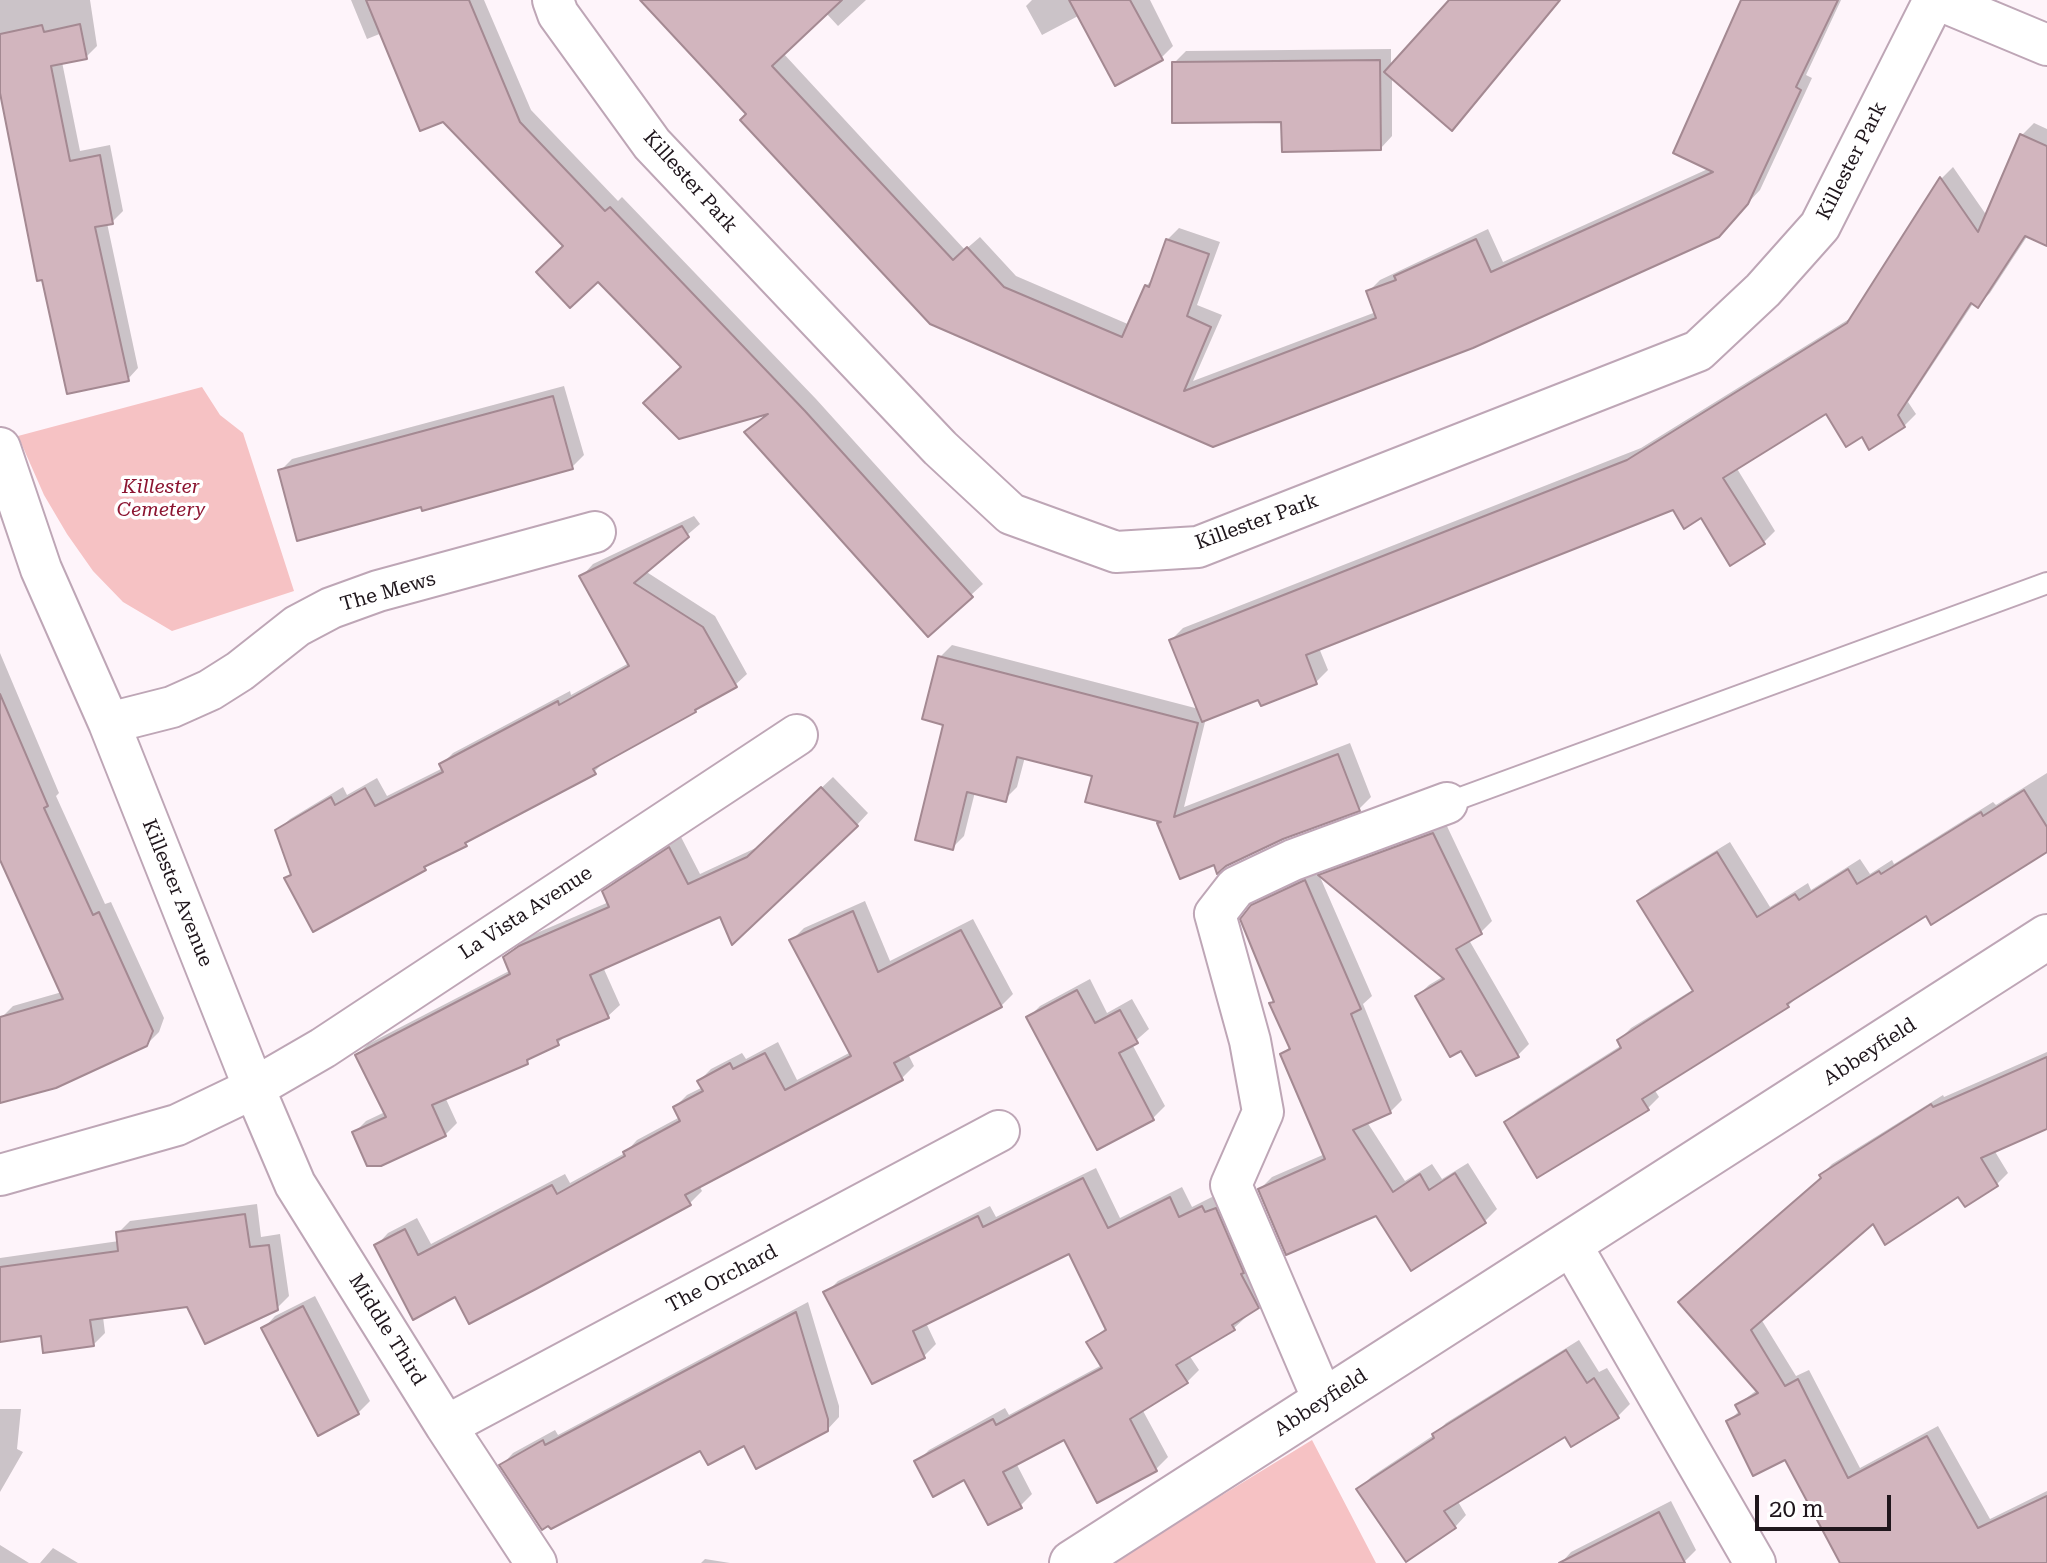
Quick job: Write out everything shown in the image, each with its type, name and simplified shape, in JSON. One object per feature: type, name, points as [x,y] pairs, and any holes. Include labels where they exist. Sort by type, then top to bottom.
[{"type":"street","name":"Killester Park","points":[[553,0],[558,14],[652,144],[940,448],[1011,514],[1116,552],[1198,547],[1698,351],[1763,290],[1820,226],[1936,0],[2047,45]]},
{"type":"street","name":"Killester Avenue","points":[[0,448],[41,569],[109,723],[254,1088]]},
{"type":"street","name":"The Mews","points":[[109,723],[172,707],[210,690],[240,671],[297,626],[331,608],[378,591],[595,532]]},
{"type":"street","name":"La Vista Avenue","points":[[254,1088],[323,1048],[797,735]]},
{"type":"street","points":[[1324,1402],[1231,1185],[1263,1112],[1250,1041],[1215,914],[1236,887],[1293,860],[1447,803]]},
{"type":"street","name":"Abbeyfield","points":[[1072,1563],[2047,937]]},
{"type":"street","points":[[0,1175],[177,1125],[254,1088]]},
{"type":"street","name":"Middle Third","points":[[254,1088],[295,1184],[446,1426],[536,1563]]},
{"type":"street","name":"The Orchard","points":[[446,1426],[999,1131]]},
{"type":"street","points":[[1570,1243],[1755,1563]]},
{"type":"lane","points":[[1447,803],[2047,583]]},
{"type":"green space","name":"Killester Cemetery","points":[[202,387],[220,415],[243,433],[294,591],[172,631],[123,602],[93,571],[44,495],[18,436]]},
{"type":"green space","points":[[1312,1440],[1376,1563],[1112,1563],[1157,1535]]},
{"type":"building","points":[[366,0],[469,0],[520,122],[605,211],[610,207],[805,411],[973,597],[928,637],[744,432],[768,414],[679,439],[643,403],[681,367],[598,282],[570,308],[536,272],[563,246],[443,122],[420,131]]},
{"type":"building","points":[[640,0],[842,0],[772,66],[953,260],[967,247],[1004,287],[1122,337],[1145,285],[1149,287],[1166,239],[1209,254],[1187,316],[1211,327],[1184,391],[1376,318],[1366,291],[1396,280],[1394,276],[1476,239],[1491,272],[1713,172],[1673,153],[1741,0],[1838,0],[1796,87],[1801,90],[1748,204],[1719,237],[1473,348],[1213,447],[930,324],[740,120],[746,114]]},
{"type":"building","points":[[1069,0],[1130,0],[1163,60],[1115,86]]},
{"type":"building","points":[[1449,0],[1560,0],[1452,131],[1384,72]]},
{"type":"building","points":[[80,24],[87,59],[51,66],[70,161],[100,155],[113,224],[95,227],[129,381],[67,394],[42,280],[37,281],[0,93],[0,34],[42,25],[44,32]]},
{"type":"building","points":[[1380,60],[1381,150],[1282,152],[1281,122],[1172,123],[1172,62]]},
{"type":"building","points":[[2020,134],[2047,146],[2047,246],[2025,236],[1978,308],[1971,303],[1898,415],[1905,427],[1869,450],[1862,437],[1846,447],[1826,414],[1723,478],[1765,544],[1730,566],[1701,518],[1684,529],[1673,510],[1306,655],[1317,684],[1261,706],[1258,700],[1202,722],[1169,640],[1627,460],[1847,323],[1940,177],[1978,232]]},
{"type":"building","points":[[553,396],[573,469],[422,511],[421,507],[297,541],[278,470]]},
{"type":"building","points":[[682,526],[689,537],[634,583],[703,627],[737,687],[593,769],[596,774],[465,843],[467,846],[424,867],[426,870],[313,932],[284,878],[291,875],[275,830],[331,797],[335,805],[365,788],[375,806],[443,772],[439,764],[558,701],[559,705],[629,666],[579,576]]},
{"type":"building","points":[[938,656],[1198,723],[1174,817],[1338,754],[1360,811],[1283,839],[1226,866],[1217,874],[1214,865],[1180,879],[1157,823],[1161,822],[1085,802],[1092,776],[1017,757],[1006,802],[967,792],[953,850],[915,840],[943,725],[922,719]]},
{"type":"building","points":[[0,694],[48,806],[44,808],[93,915],[99,912],[153,1031],[147,1046],[56,1088],[0,1103],[0,1017],[63,999],[0,860]]},
{"type":"building","points":[[821,787],[858,826],[732,945],[720,917],[590,975],[609,1018],[557,1040],[559,1045],[527,1060],[528,1064],[432,1105],[446,1136],[381,1166],[367,1166],[352,1132],[386,1117],[355,1055],[510,974],[503,957],[519,946],[609,907],[602,891],[669,847],[688,884],[747,857]]},
{"type":"building","points":[[2024,790],[2047,827],[2047,852],[1931,925],[1926,916],[1787,1004],[1789,1007],[1642,1099],[1649,1110],[1537,1178],[1504,1122],[1621,1048],[1617,1040],[1693,991],[1637,901],[1717,852],[1757,917],[1795,894],[1799,900],[1848,869],[1857,884],[1879,871],[1881,874],[1981,812],[1983,816]]},
{"type":"building","points":[[1433,833],[1482,934],[1456,949],[1519,1057],[1476,1076],[1461,1051],[1450,1057],[1415,996],[1444,979],[1318,875]]},
{"type":"building","points":[[1305,880],[1361,1009],[1351,1014],[1391,1113],[1353,1130],[1393,1192],[1420,1174],[1429,1190],[1455,1173],[1486,1223],[1411,1271],[1376,1216],[1286,1255],[1258,1189],[1325,1159],[1280,1054],[1290,1049],[1269,1003],[1274,1002],[1240,919],[1251,905]]},
{"type":"building","points":[[853,911],[878,972],[961,930],[1002,1007],[894,1063],[903,1080],[685,1195],[691,1205],[536,1289],[469,1324],[455,1297],[413,1320],[374,1245],[405,1229],[418,1255],[552,1185],[557,1194],[625,1156],[623,1152],[680,1121],[673,1107],[703,1091],[697,1081],[730,1063],[733,1069],[765,1053],[785,1090],[851,1056],[789,940]]},
{"type":"building","points":[[1077,990],[1095,1023],[1120,1010],[1138,1043],[1119,1053],[1154,1120],[1097,1150],[1026,1017]]},
{"type":"building","points":[[2047,1057],[2047,1129],[1981,1158],[1998,1186],[1965,1207],[1958,1197],[1885,1245],[1873,1224],[1751,1330],[1785,1386],[1798,1379],[1848,1478],[1927,1436],[1978,1528],[2047,1496],[2047,1563],[1840,1563],[1785,1460],[1753,1476],[1726,1421],[1740,1414],[1735,1405],[1758,1393],[1678,1302],[1821,1178],[1819,1175],[1931,1104],[1933,1107]]},
{"type":"building","points":[[1083,1178],[1108,1228],[1170,1197],[1179,1217],[1202,1206],[1205,1212],[1216,1208],[1244,1273],[1241,1274],[1259,1308],[1232,1325],[1235,1330],[1176,1365],[1188,1383],[1130,1419],[1157,1471],[1097,1503],[1064,1440],[1003,1472],[1022,1508],[988,1525],[964,1480],[933,1497],[914,1461],[993,1419],[996,1425],[1102,1368],[1086,1342],[1106,1330],[1069,1254],[913,1331],[925,1358],[872,1384],[823,1292],[978,1216],[983,1227]]},
{"type":"building","points":[[245,1214],[250,1247],[269,1245],[278,1310],[205,1344],[187,1307],[90,1320],[94,1346],[43,1353],[41,1336],[0,1342],[0,1267],[118,1251],[116,1232]]},
{"type":"building","points":[[303,1306],[359,1414],[318,1436],[261,1328]]},
{"type":"building","points":[[796,1312],[828,1419],[828,1431],[756,1469],[744,1446],[708,1465],[700,1451],[551,1529],[548,1526],[542,1530],[499,1465],[543,1440],[545,1445]]},
{"type":"building","points":[[1566,1350],[1587,1383],[1594,1378],[1619,1418],[1571,1447],[1565,1437],[1444,1511],[1456,1528],[1406,1562],[1356,1489],[1434,1438],[1432,1434]]},
{"type":"building","points":[[1659,1512],[1685,1563],[1559,1563],[1638,1523]]}]
